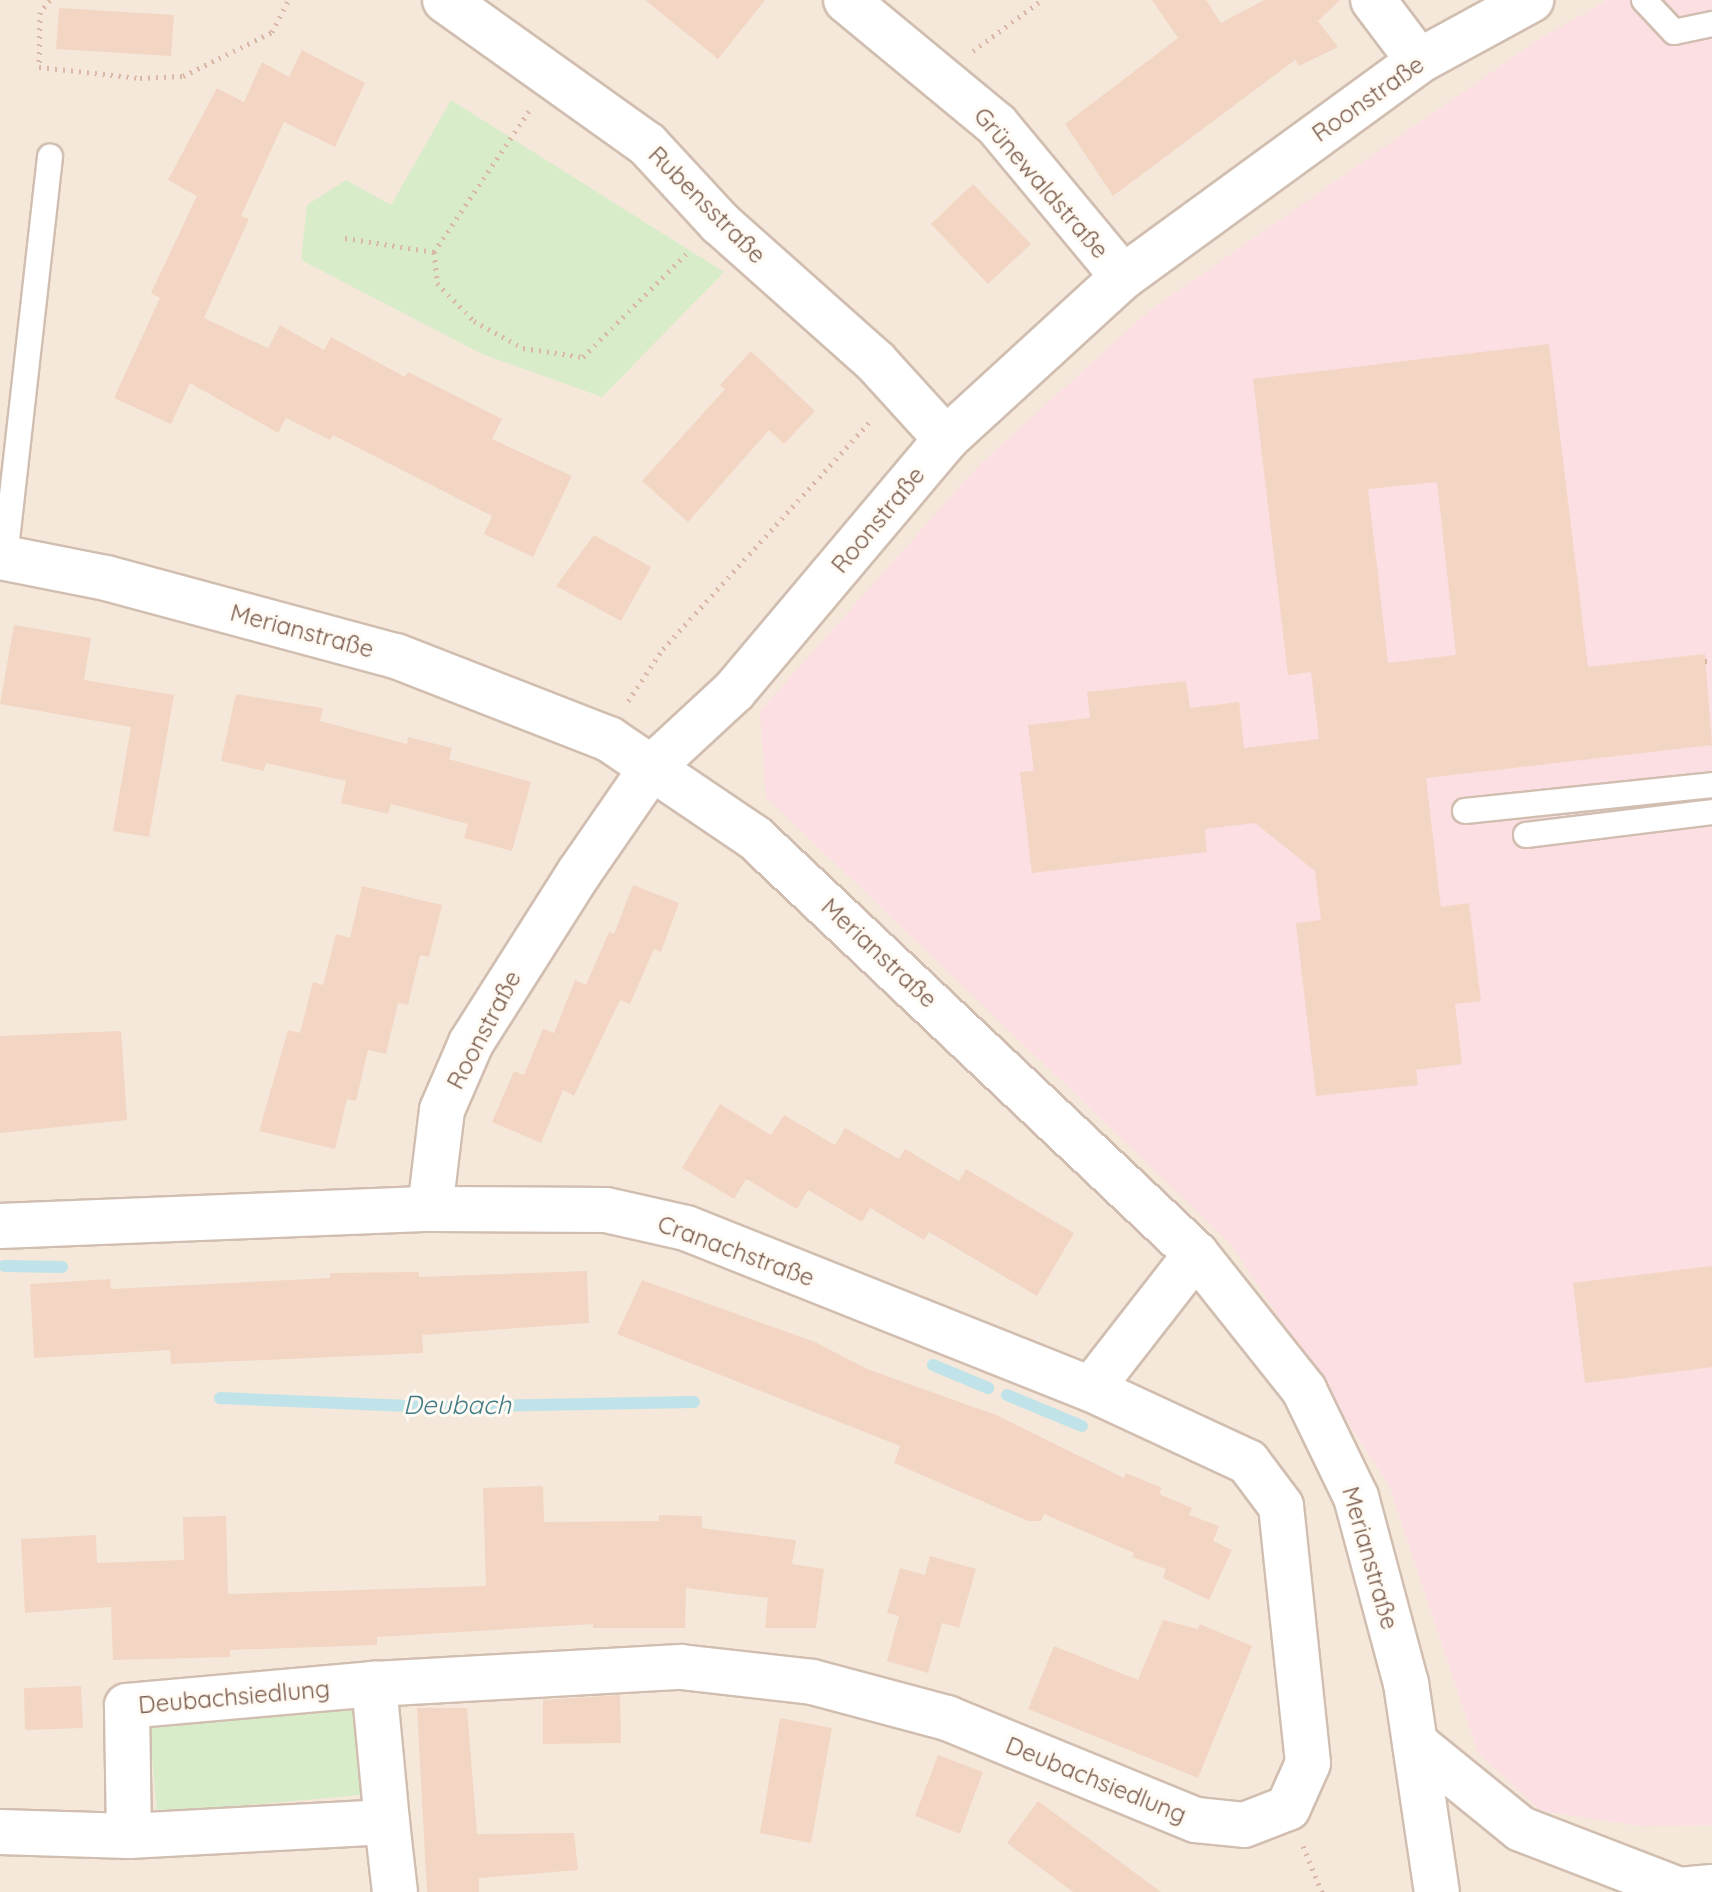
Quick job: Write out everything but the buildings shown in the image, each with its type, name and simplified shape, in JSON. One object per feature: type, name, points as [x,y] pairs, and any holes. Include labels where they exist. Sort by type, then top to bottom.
[{"type":"street","name":"Rubensstraße","points":[[445,0],[554,73],[647,144],[720,223],[901,390],[946,439]]},
{"type":"street","name":"Grünewaldstraße","points":[[846,0],[997,125],[1123,277]]},
{"type":"street","points":[[1373,0],[1419,61]]},
{"type":"street","name":"Roonstraße","points":[[430,1209],[442,1110],[471,1043],[652,767],[734,691],[946,439],[1123,277],[1419,61],[1531,0]]},
{"type":"street","name":"Merianstraße","points":[[3,557],[106,578],[396,656],[609,739],[754,837],[1196,1254],[1304,1390],[1356,1497],[1406,1683],[1437,1892]]},
{"type":"street","name":"Cranachstraße","points":[[0,1226],[430,1209],[606,1210],[686,1228],[1091,1389]]},
{"type":"street","points":[[1091,1389],[1196,1254]]},
{"type":"street","name":"Deubachsiedlung","points":[[129,1836],[127,1706],[374,1684],[681,1667],[812,1682],[947,1718],[1196,1820],[1244,1825],[1288,1808],[1308,1763],[1281,1506],[1248,1462],[1091,1389]]},
{"type":"street","points":[[374,1684],[395,1892]]},
{"type":"street","points":[[1415,1743],[1521,1829],[1683,1890]]},
{"type":"street","points":[[0,1832],[129,1836],[387,1822]]},
{"type":"lane","points":[[1644,0],[1674,32],[1712,24]]},
{"type":"lane","points":[[3,557],[50,157]]},
{"type":"lane","points":[[1465,811],[1712,785]]},
{"type":"lane","points":[[1526,835],[1712,812]]},
{"type":"path","points":[[50,0],[40,12],[39,67],[140,78],[183,76],[272,32],[288,0]]},
{"type":"path","points":[[940,75],[1042,0]]},
{"type":"path","points":[[554,73],[434,252],[437,283],[474,321],[523,348],[583,357],[720,223]]},
{"type":"path","points":[[345,238],[434,252]]},
{"type":"path","points":[[609,739],[631,693],[663,649],[838,451],[901,390]]},
{"type":"shaded area","points":[[0,0],[1712,0],[1712,1892],[0,1892]]},
{"type":"shaded area","points":[[1607,0],[1712,0],[1712,1825],[1641,1826],[1541,1811],[1478,1753],[1389,1485],[1230,1243],[766,797],[760,711],[979,465],[1149,311],[1538,40]]},
{"type":"green space","points":[[451,100],[724,272],[602,397],[482,354],[301,260],[307,205],[346,180],[391,205]]},
{"type":"green space","points":[[353,1706],[361,1795],[157,1813],[149,1724]]},
{"type":"waterway","name":"Deubach","points":[[4,1266],[62,1267]]},
{"type":"waterway","name":"Deubach","points":[[933,1365],[988,1388]]},
{"type":"waterway","name":"Deubach","points":[[1007,1395],[1082,1426]]},
{"type":"waterway","name":"Deubach","points":[[220,1398],[433,1407],[694,1402]]}]
